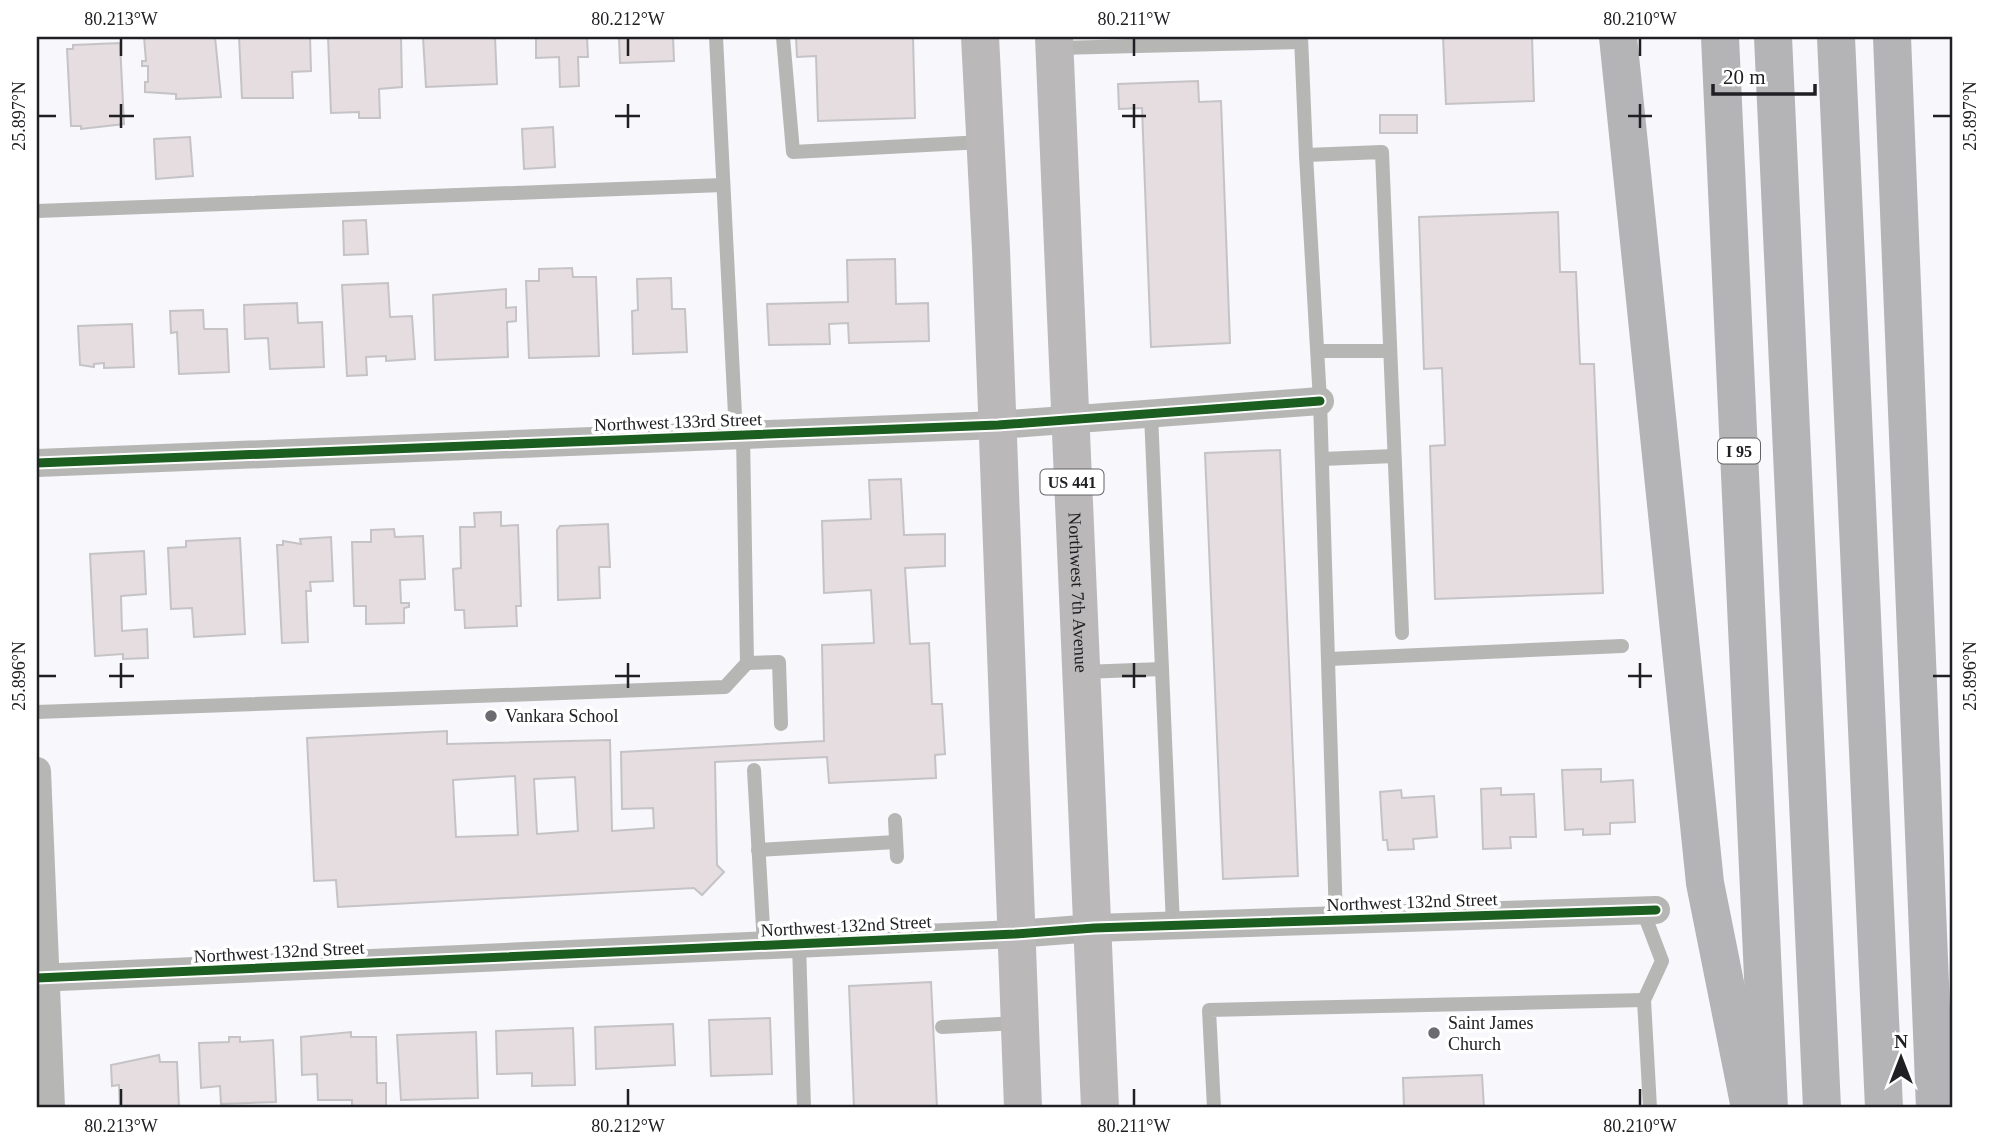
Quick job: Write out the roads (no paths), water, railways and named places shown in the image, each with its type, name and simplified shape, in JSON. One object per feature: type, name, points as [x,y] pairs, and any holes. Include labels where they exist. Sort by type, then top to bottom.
[{"type":"highway","points":[[1618,37],[1705,883],[1750,1108]]},
{"type":"highway","name":"I 95","points":[[1720,37],[1769,1108]]},
{"type":"highway","points":[[1773,37],[1822,1108]]},
{"type":"highway","points":[[1836,37],[1884,1108]]},
{"type":"highway","points":[[1892,37],[1936,1108]]},
{"type":"highway","points":[[1931,1002],[1952,940]]},
{"type":"main road","points":[[980,37],[998,425],[1023,1108]]},
{"type":"main road","name":"Northwest 7th Avenue","points":[[1055,43],[1100,1108]]},
{"type":"street","name":"Northwest 133rd Street","points":[[37,463],[998,425],[1320,401]]},
{"type":"street","points":[[37,771],[42,978],[51,1108]]},
{"type":"street","name":"Northwest 132nd Street","points":[[42,978],[764,946],[1094,928],[1650,910]]},
{"type":"lane","points":[[37,712],[725,687],[747,663],[739,435],[716,37]]},
{"type":"lane","points":[[783,37],[793,152],[984,142]]},
{"type":"lane","points":[[1055,43],[1301,39],[1320,401],[1336,920]]},
{"type":"lane","points":[[1306,155],[1382,152],[1402,633]]},
{"type":"lane","points":[[37,211],[723,185]]},
{"type":"lane","points":[[1318,351],[1390,351]]},
{"type":"lane","points":[[1152,414],[1173,925]]},
{"type":"lane","points":[[1322,459],[1394,456]]},
{"type":"lane","points":[[1329,659],[1622,646]]},
{"type":"lane","points":[[747,663],[779,662],[781,724]]},
{"type":"lane","points":[[1082,672],[1162,669]]},
{"type":"lane","points":[[754,770],[764,946]]},
{"type":"lane","points":[[758,850],[896,850],[895,820]]},
{"type":"lane","points":[[1650,910],[1662,961],[1644,1000],[1650,1108]]},
{"type":"lane","points":[[799,944],[804,1108]]},
{"type":"lane","points":[[1214,1108],[1209,1010],[1644,1000]]},
{"type":"lane","points":[[942,1027],[1019,1023]]},
{"type":"place","name":"Vankara School","points":[[491,716]]},
{"type":"place","name":"Saint James Church","points":[[1434,1033]]}]
